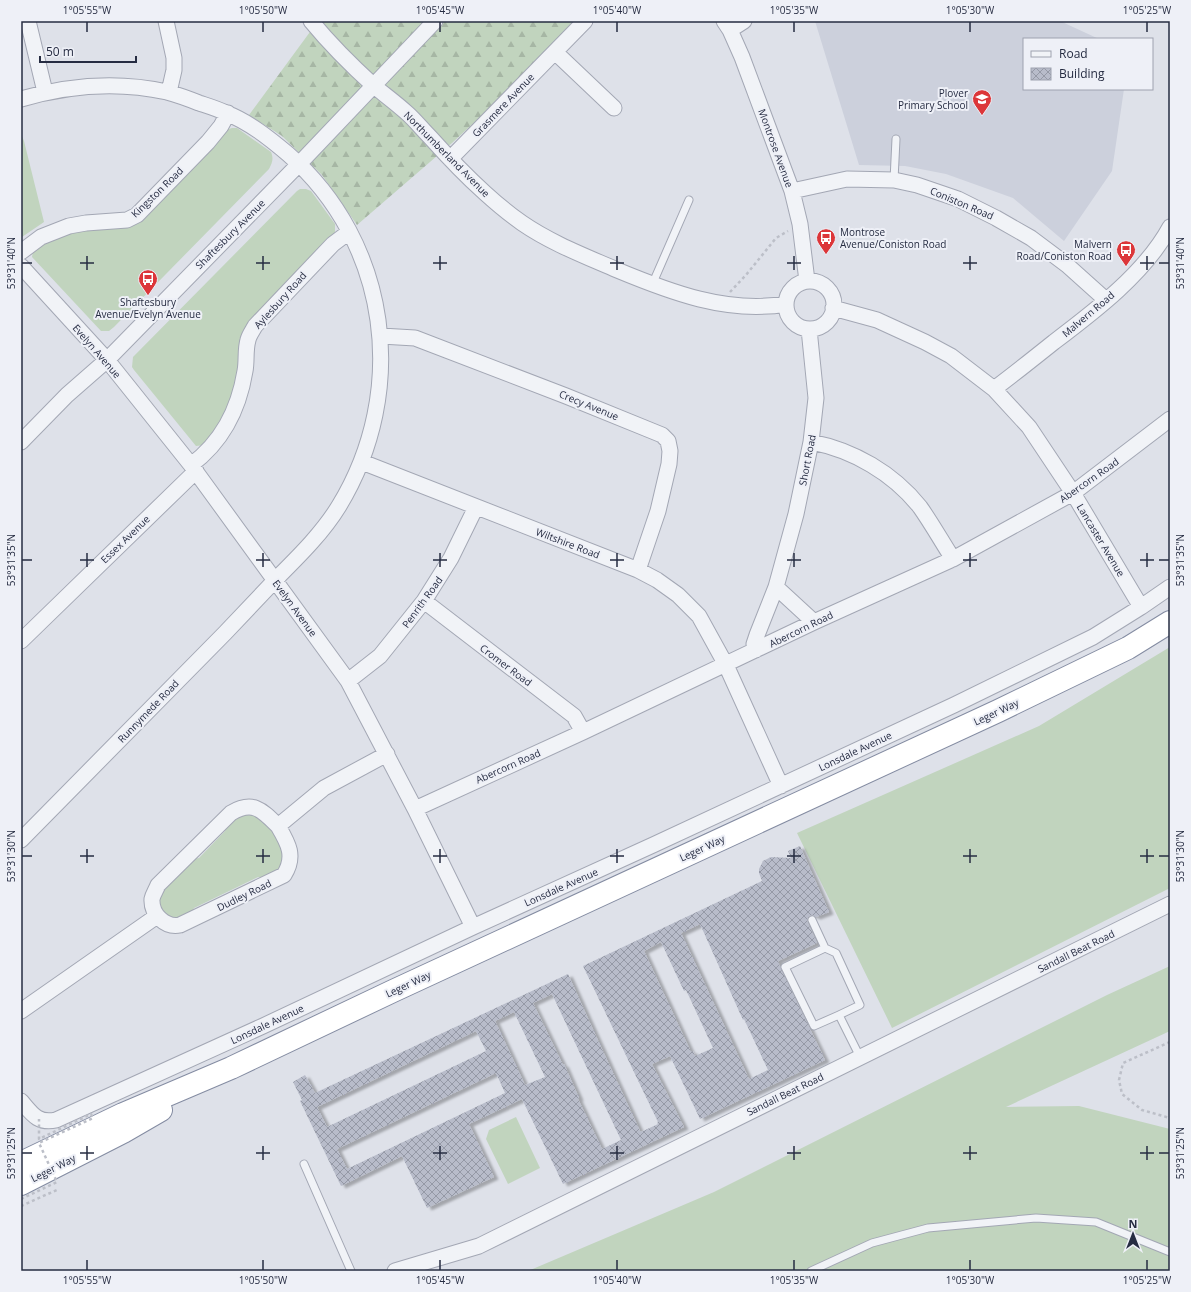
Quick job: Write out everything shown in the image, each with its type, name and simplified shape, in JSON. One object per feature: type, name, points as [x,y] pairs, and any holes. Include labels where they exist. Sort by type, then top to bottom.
[{"type":"highway","name":"Leger Way","points":[[21,1162],[123,1114],[231,1068],[393,991],[991,715],[1128,648],[1170,622]]},
{"type":"highway","name":"Leger Way","points":[[21,1184],[123,1132],[231,1068]]},
{"type":"street","points":[[28,21],[45,92]]},
{"type":"street","points":[[166,21],[174,58],[174,70],[169,92]]},
{"type":"street","name":"Northumberland Avenue","points":[[311,21],[322,35],[374,86],[408,113],[450,159],[485,192],[522,223],[578,254],[652,285],[681,294],[718,304],[743,306],[774,306],[786,304]]},
{"type":"street","name":"Shaftesbury Avenue","points":[[21,442],[67,395],[107,360],[299,164],[435,21]]},
{"type":"street","name":"Grasmere Avenue","points":[[450,159],[585,21]]},
{"type":"street","points":[[727,26],[744,21]]},
{"type":"street","name":"Montrose Avenue","points":[[727,26],[742,57],[792,192],[800,224],[807,281]]},
{"type":"street","points":[[555,52],[614,108]]},
{"type":"street","name":"Runnymede Road","points":[[21,99],[45,92],[84,86],[121,86],[169,92],[228,113],[266,136],[299,164],[324,192],[349,232],[360,252],[368,274],[381,336],[379,395],[372,428],[362,462],[338,508],[317,537],[21,840]]},
{"type":"street","name":"Kingston Road","points":[[21,252],[42,237],[69,226],[86,223],[127,220],[137,214],[208,142],[221,126],[228,113]]},
{"type":"street","name":"Coniston Road","points":[[792,192],[847,179],[894,180],[917,185],[958,199],[1032,238],[1067,264],[1106,300]]},
{"type":"street","name":"Malvern Road","points":[[994,389],[1089,315],[1135,274],[1164,238],[1170,228]]},
{"type":"street","name":"Aylesbury Road","points":[[194,468],[218,438],[237,405],[245,370],[248,340],[255,326],[332,244],[349,232]]},
{"type":"street","name":"Evelyn Avenue","points":[[21,266],[107,360],[194,468],[348,681],[415,809],[473,927]]},
{"type":"street","points":[[807,281],[815,282],[827,288],[833,299],[834,308],[831,316],[826,322],[815,328],[809,329],[801,328],[792,322],[788,315],[786,304],[787,296],[793,287],[807,281]]},
{"type":"street","name":"Lancaster Avenue","points":[[834,308],[877,320],[925,342],[950,356],[994,389],[1029,427],[1073,493],[1141,608]]},
{"type":"street","name":"Short Road","points":[[756,650],[754,644],[776,587],[796,514],[811,442],[816,398],[809,329]]},
{"type":"street","name":"Crecy Avenue","points":[[381,336],[415,338],[566,396],[662,435],[668,441],[670,451],[669,464],[658,511],[638,570]]},
{"type":"street","name":"Abercorn Road","points":[[415,809],[726,665],[814,622],[953,559],[1073,493],[1170,419]]},
{"type":"street","points":[[811,442],[844,451],[866,462],[897,484],[919,506],[953,559]]},
{"type":"street","name":"Wiltshire Road","points":[[362,462],[638,570],[657,580],[678,595],[699,616],[726,665],[781,786]]},
{"type":"street","name":"Essex Avenue","points":[[21,641],[194,468]]},
{"type":"street","name":"Penrith Road","points":[[348,681],[380,656],[424,602],[451,558],[476,507]]},
{"type":"street","points":[[776,587],[814,622]]},
{"type":"street","name":"Lonsdale Avenue","points":[[35,1116],[47,1122],[56,1120],[781,786],[954,705],[1079,643],[1141,608],[1170,587]]},
{"type":"street","name":"Cromer Road","points":[[424,602],[574,716],[583,732]]},
{"type":"street","points":[[278,826],[324,788],[387,754]]},
{"type":"street","name":"Dudley Road","points":[[254,807],[260,810],[278,826],[290,852],[290,862],[284,875],[174,927],[168,925],[157,916],[154,911],[152,899],[158,885],[231,813],[239,808],[254,807]]},
{"type":"street","name":"Sandall Beat Road","points":[[395,1271],[479,1246],[1170,904]]},
{"type":"street","points":[[21,1011],[157,916]]},
{"type":"street","points":[[21,1101],[35,1116]]},
{"type":"lane","points":[[894,180],[896,139]]},
{"type":"lane","points":[[652,285],[689,200]]},
{"type":"lane","points":[[812,920],[825,948],[836,953],[860,1005],[814,1026],[785,967],[825,948]]},
{"type":"lane","points":[[839,1015],[860,1057]]},
{"type":"lane","points":[[304,1164],[351,1271]]},
{"type":"lane","points":[[811,1271],[872,1243],[928,1228],[1036,1218],[1096,1222],[1170,1252]]},
{"type":"path","points":[[718,304],[746,274],[776,238],[800,224]]},
{"type":"path","points":[[1170,1042],[1123,1063],[1119,1080],[1122,1094],[1142,1110],[1170,1118]]},
{"type":"path","points":[[21,1199],[57,1182],[39,1143],[93,1118],[91,1114],[39,1138],[35,1116]]},
{"type":"path","points":[[21,1206],[59,1189]]},
{"type":"shaded area","name":"Plover Primary School","points":[[815,21],[1060,21],[1097,38],[1023,38],[1023,90],[1124,90],[1112,171],[1064,241],[1013,198],[946,174],[905,166],[859,165]]},
{"type":"green space","points":[[318,21],[576,21],[506,93],[452,143],[357,225],[322,175],[282,136],[249,115]]},
{"type":"green space","points":[[237,128],[271,152],[272,161],[269,169],[114,327],[109,331],[101,331],[32,257],[33,251],[37,245],[67,231],[122,225],[226,130]]},
{"type":"green space","points":[[21,134],[44,222],[22,237]]},
{"type":"green space","points":[[300,189],[311,191],[335,224],[335,232],[261,311],[239,366],[229,410],[205,445],[196,446],[134,370],[132,367],[133,357]]},
{"type":"green space","points":[[1170,647],[1170,888],[892,1028],[797,833],[1039,726]]},
{"type":"green space","points":[[246,813],[258,815],[270,827],[280,842],[285,854],[282,868],[265,879],[258,877],[194,908],[190,916],[174,920],[168,918],[158,905],[160,890],[192,859],[199,858],[225,831],[228,823]]},
{"type":"green space","points":[[1170,966],[1170,1031],[1006,1107],[1079,1106],[1170,1129],[1170,1271],[528,1271],[714,1192],[1107,995]]},
{"type":"green space","points":[[516,1117],[540,1168],[508,1184],[486,1139],[489,1130]]},
{"type":"building","points":[[800,846],[829,912],[816,917],[812,915],[808,917],[807,921],[817,943],[778,961],[825,1060],[700,1119],[670,1056],[652,1064],[684,1127],[563,1184],[522,1099],[469,1124],[494,1177],[427,1208],[402,1156],[341,1186],[300,1101],[302,1100],[293,1082],[305,1075],[315,1093],[568,974],[640,1131],[641,1132],[658,1124],[583,966],[762,881],[759,869],[763,861],[771,857],[791,858],[788,851]],"holes":[[[700,924],[743,1020],[744,1019],[768,1070],[749,1079],[681,933]],[[661,942],[684,991],[686,990],[713,1048],[695,1056],[693,1051],[691,1052],[644,951]],[[552,994],[621,1140],[602,1149],[578,1099],[579,1098],[564,1064],[563,1065],[533,1003]],[[514,1012],[545,1077],[525,1085],[495,1021]],[[476,1031],[486,1051],[327,1127],[317,1107]],[[496,1073],[505,1093],[347,1169],[337,1149]]]},
{"type":"place","name":"Plover Primary School","points":[[982,116]]},
{"type":"place","name":"Montrose Avenue/Coniston Road","points":[[826,255]]},
{"type":"place","name":"Malvern Road/Coniston Road","points":[[1126,267]]},
{"type":"place","name":"Shaftesbury Avenue/Evelyn Avenue","points":[[148,296]]}]
